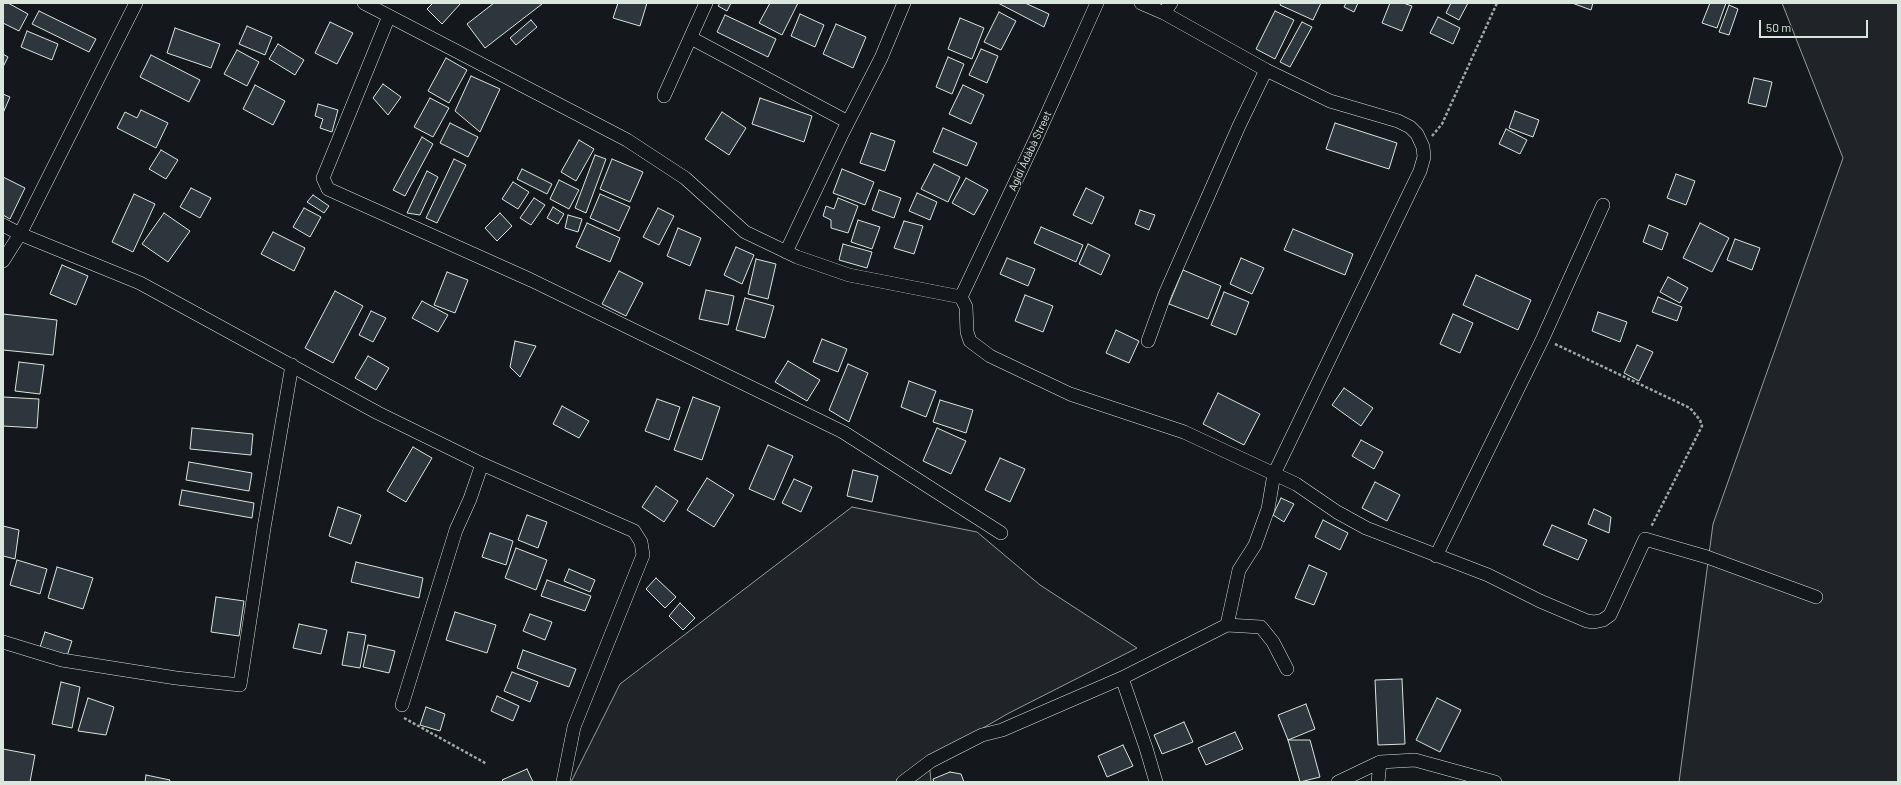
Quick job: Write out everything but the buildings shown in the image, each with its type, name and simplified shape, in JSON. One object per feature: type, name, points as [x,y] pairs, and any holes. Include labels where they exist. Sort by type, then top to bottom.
[{"type":"street","points":[[3,261],[20,234],[136,3]]},
{"type":"street","points":[[364,3],[627,140],[685,178],[745,232],[786,252],[849,275],[961,297],[966,307],[967,332],[970,341],[990,356],[1070,394],[1184,432],[1296,484],[1337,512],[1366,528],[1488,575],[1540,601],[1587,621],[1594,622],[1604,620],[1610,615],[1646,538],[1707,557],[1816,597]]},
{"type":"street","points":[[664,96],[706,3]]},
{"type":"street","points":[[786,252],[848,122],[881,58],[904,3]]},
{"type":"street","name":"Agídí Àdàbà Street","points":[[961,297],[1038,134],[1097,3]]},
{"type":"street","points":[[1141,3],[1168,8],[1266,70],[1330,101],[1398,121],[1410,127],[1417,134],[1423,147],[1424,157],[1420,171],[1274,474],[1268,510],[1255,545],[1239,570],[1227,626]]},
{"type":"street","points":[[389,16],[323,178],[328,189],[531,280],[843,432],[1000,533]]},
{"type":"street","points":[[691,38],[848,122]]},
{"type":"street","points":[[1148,341],[1165,294],[1239,126],[1266,70]]},
{"type":"street","points":[[1436,556],[1543,338],[1603,205]]},
{"type":"street","points":[[3,225],[20,234],[140,283],[378,413],[482,464],[634,531],[641,542],[644,555],[574,726],[563,782]]},
{"type":"street","points":[[3,642],[62,660],[176,678],[240,685],[264,528],[292,365]]},
{"type":"street","points":[[402,705],[456,530],[470,499],[482,464]]},
{"type":"street","points":[[903,782],[931,761],[982,735],[1002,730],[1122,678],[1227,626],[1261,627],[1273,642],[1287,669]]},
{"type":"street","points":[[1122,678],[1156,782]]},
{"type":"street","points":[[1338,782],[1380,762],[1415,760],[1495,782]]},
{"type":"street","points":[[1378,782],[1380,762]]},
{"type":"path","points":[[1436,130],[1442,124],[1497,3]]},
{"type":"path","points":[[1543,338],[1690,408],[1700,420],[1702,426],[1646,538]]},
{"type":"path","points":[[402,705],[402,716],[406,720],[487,764]]},
{"type":"shaded area","points":[[1782,3],[1898,3],[1898,782],[1679,782],[1713,524],[1843,158]]},
{"type":"shaded area","points":[[852,507],[977,532],[1040,585],[1137,648],[1009,713],[929,759],[931,782],[571,782],[620,684]]}]
